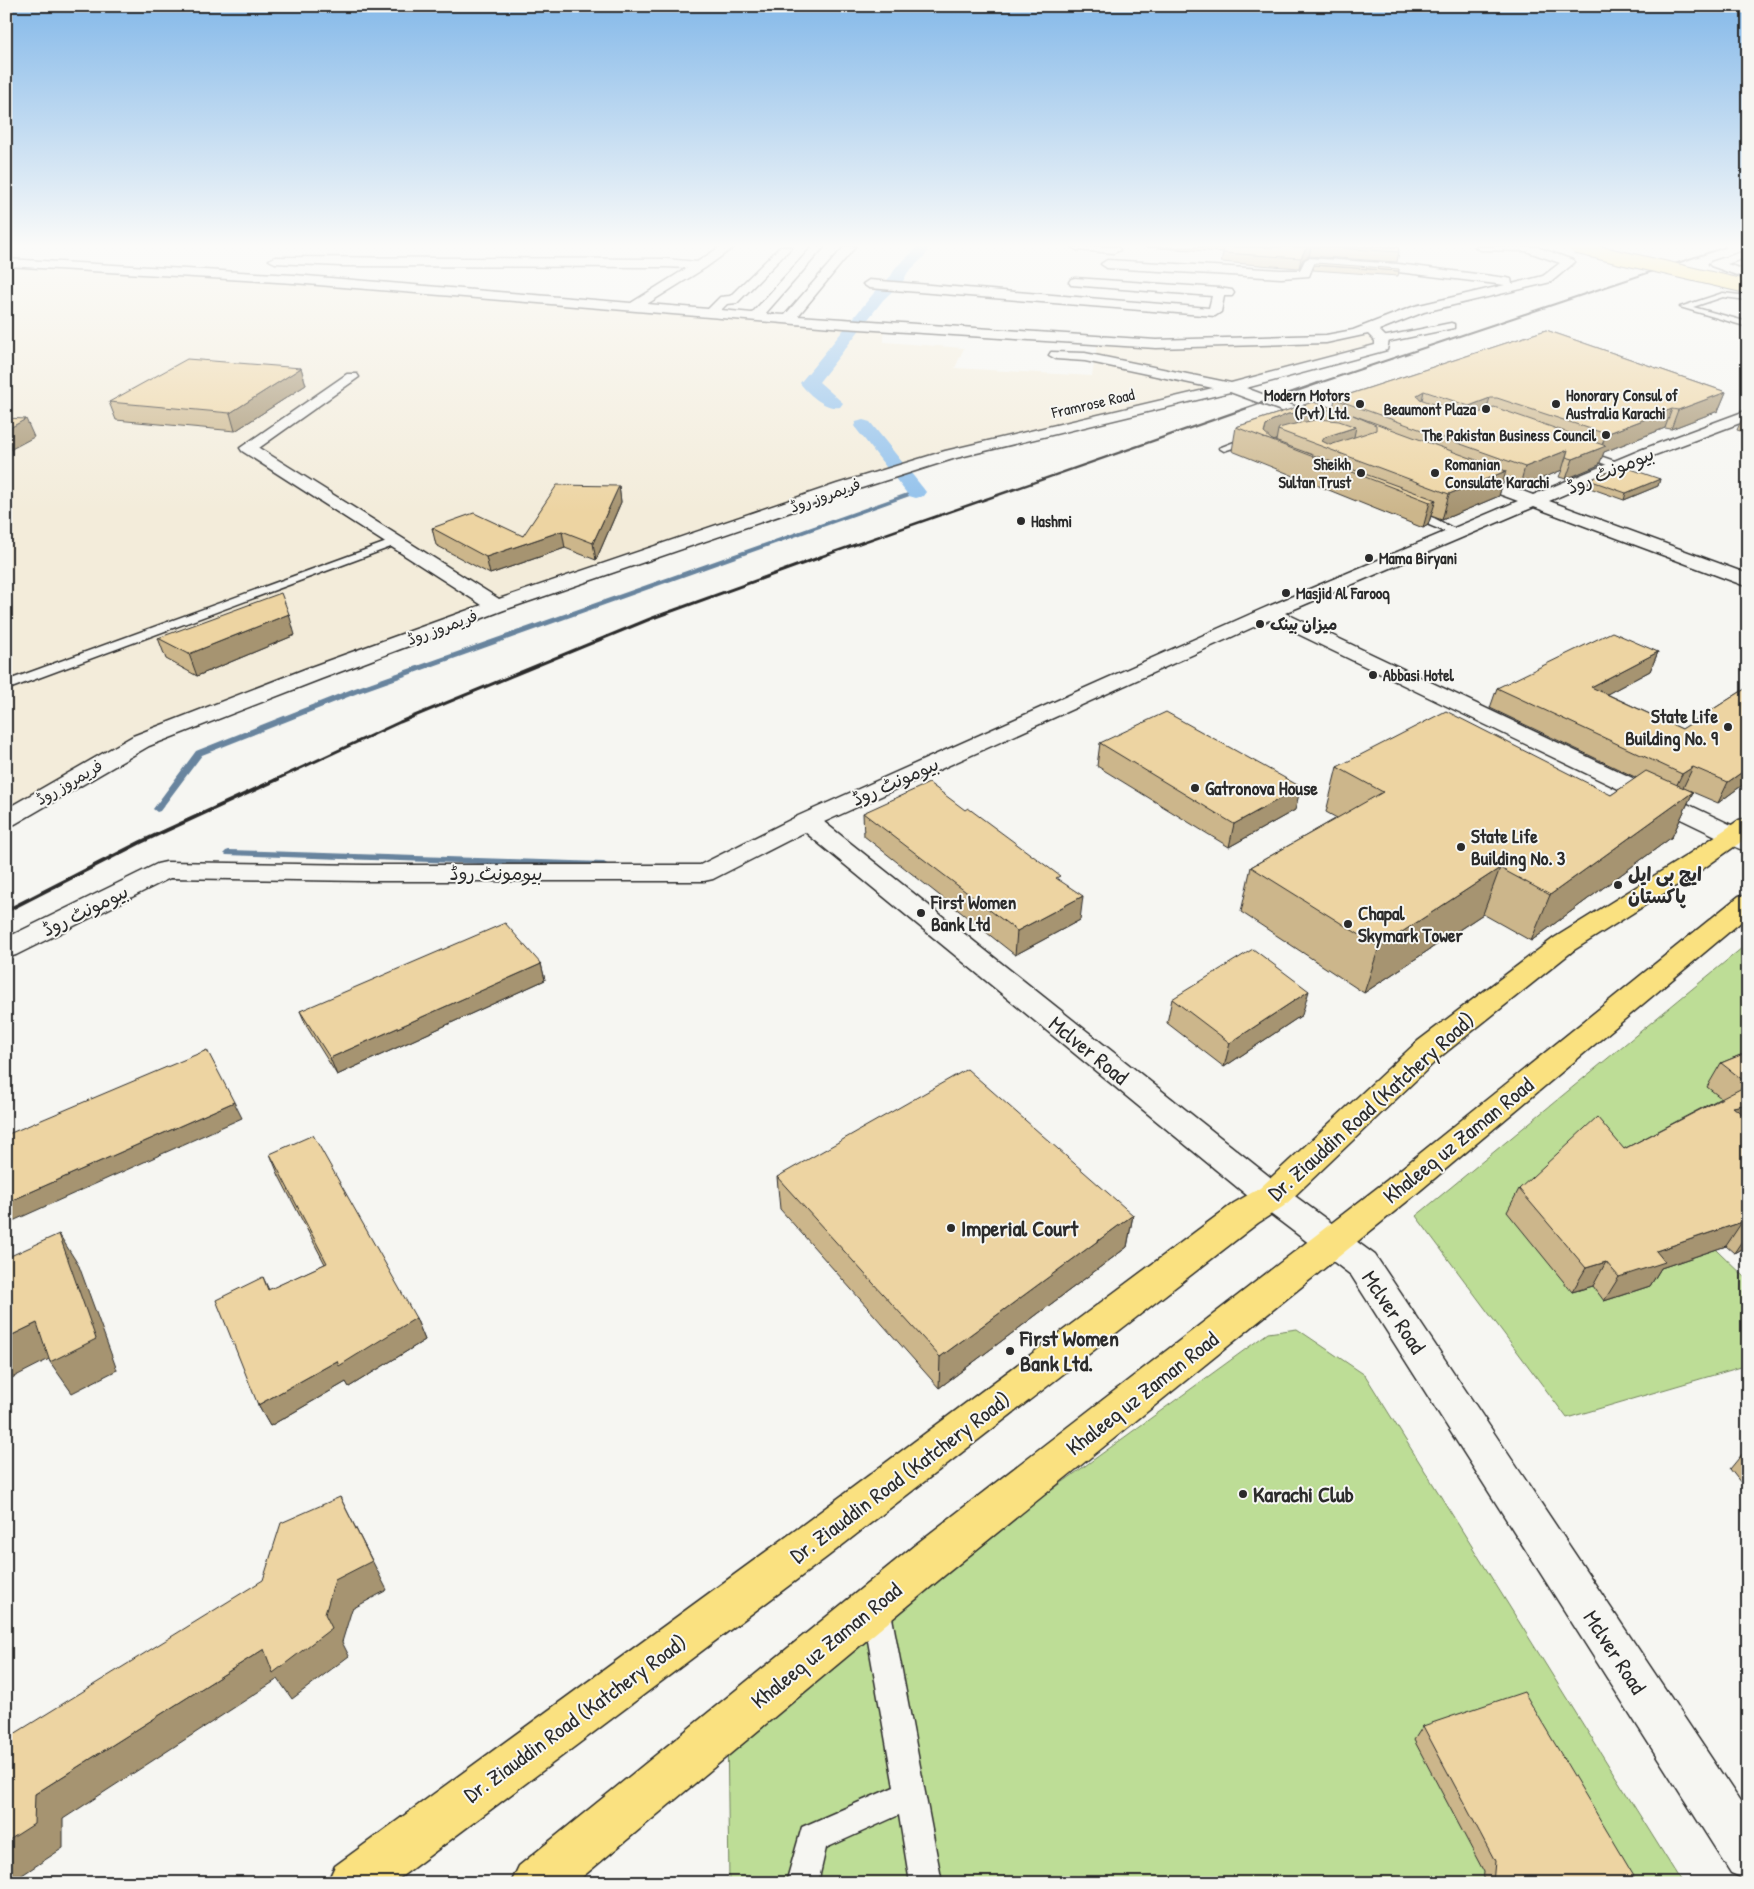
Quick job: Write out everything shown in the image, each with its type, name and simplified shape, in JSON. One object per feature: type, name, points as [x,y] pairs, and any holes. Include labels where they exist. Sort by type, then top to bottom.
[{"type":"main road","name":"Dr. Ziauddin Road (Katchery Road)","points":[[352,1883],[812,1543],[1246,1213],[1272,1197],[1429,1049],[1564,944],[1695,862],[1743,835]]},
{"type":"main road","name":"Khaleeq uz Zaman Road","points":[[536,1883],[876,1604],[1333,1242],[1748,902]]},
{"type":"street","points":[[884,342],[888,335]]},
{"type":"street","points":[[1033,335],[1156,344],[1184,344],[1326,339],[1348,335]]},
{"type":"street","points":[[1184,344],[1185,335]]},
{"type":"street","points":[[1377,335],[1382,340]]},
{"type":"street","name":"Framrose Road","points":[[894,472],[988,445],[1232,388],[1382,347],[1382,340]]},
{"type":"street","points":[[1038,354],[1085,357],[1232,388],[1340,429]]},
{"type":"street","points":[[352,377],[248,448],[497,606]]},
{"type":"street","name":"بیومونٹ روڈ","points":[[6,949],[166,870],[364,873],[704,873],[807,821],[1269,613],[1536,502],[1742,412]]},
{"type":"street","points":[[1452,470],[1748,581]]},
{"type":"street","name":"فریمروز روڈ","points":[[6,819],[141,741],[497,606],[894,472]]},
{"type":"street","points":[[1269,613],[1743,835]]},
{"type":"street","name":"Mclver Road","points":[[807,821],[1272,1197],[1364,1265],[1748,1856]]},
{"type":"lane","points":[[1382,340],[1406,335]]},
{"type":"lane","points":[[1295,424],[1331,412]]},
{"type":"lane","points":[[1224,448],[1268,433]]},
{"type":"lane","points":[[1572,450],[1619,466]]},
{"type":"lane","points":[[1399,509],[1430,520],[1458,534]]},
{"type":"lane","points":[[6,686],[395,542]]},
{"type":"lane","points":[[876,1604],[926,1883]]},
{"type":"lane","points":[[802,1883],[813,1838],[910,1795]]},
{"type":"shaded area","points":[[6,335],[884,335],[884,342],[964,348],[955,368],[1092,376],[1098,340],[1156,344],[1360,335],[1382,340],[1382,347],[951,454],[498,605],[141,741],[6,817]]},
{"type":"green space","points":[[1748,943],[1748,1120],[1627,1163],[1748,1280],[1748,1365],[1567,1418],[1416,1216]]},
{"type":"green space","name":"Karachi Club","points":[[1297,1329],[1365,1375],[1682,1883],[729,1883],[727,1726],[1268,1333]]},
{"type":"building","points":[[1530,335],[1561,335],[1726,392],[1678,410],[1672,409],[1606,434],[1497,398],[1490,398],[1469,406],[1424,391],[1417,395],[1420,399],[1465,415],[1474,415],[1494,407],[1606,446],[1573,459],[1566,457],[1568,450],[1525,467],[1335,399]]},
{"type":"building","points":[[187,359],[301,368],[230,413],[109,402]]},
{"type":"building","points":[[1313,402],[1346,412],[1322,409],[1288,414],[1271,421],[1266,426],[1264,433],[1272,440],[1436,500],[1430,502],[1236,427]]},
{"type":"building","points":[[1353,415],[1506,471],[1449,494],[1278,430],[1290,425],[1320,419],[1339,421],[1356,427],[1325,437],[1322,441],[1330,445],[1376,430],[1376,425]]},
{"type":"building","points":[[6,418],[26,419],[6,430]]},
{"type":"building","points":[[1622,466],[1660,479],[1626,493],[1589,480]]},
{"type":"building","points":[[557,485],[619,486],[593,543],[562,531],[486,557],[432,528],[474,513],[523,536]]},
{"type":"building","points":[[281,593],[289,614],[189,654],[158,638]]},
{"type":"building","points":[[1612,632],[1658,652],[1591,687],[1682,729],[1748,687],[1748,768],[1728,782],[1693,767],[1682,774],[1497,688]]},
{"type":"building","points":[[1446,711],[1611,795],[1646,771],[1693,792],[1550,895],[1500,868],[1379,947],[1251,867],[1383,792],[1337,767]]},
{"type":"building","points":[[1166,712],[1301,787],[1234,824],[1100,743]]},
{"type":"building","points":[[929,783],[965,810],[968,808],[1060,876],[1056,878],[1083,896],[1017,931],[863,813]]},
{"type":"building","points":[[505,923],[541,964],[330,1058],[300,1011]]},
{"type":"building","points":[[1253,949],[1309,991],[1230,1043],[1172,999]]},
{"type":"building","points":[[207,1050],[234,1102],[6,1203],[6,1135]]},
{"type":"building","points":[[1748,1052],[1748,1084],[1721,1063]]},
{"type":"building","name":"Imperial Court","points":[[967,1069],[1133,1215],[940,1357],[777,1177]]},
{"type":"building","points":[[1748,1085],[1748,1104],[1733,1107],[1748,1119],[1748,1227],[1742,1222],[1656,1251],[1665,1262],[1619,1277],[1606,1262],[1586,1268],[1519,1189],[1597,1117],[1624,1149]]},
{"type":"building","points":[[313,1135],[416,1318],[339,1366],[337,1361],[258,1405],[216,1300],[263,1277],[268,1290],[327,1263],[270,1154]]},
{"type":"building","points":[[59,1234],[96,1339],[50,1362],[37,1323],[6,1338],[6,1258]]},
{"type":"building","points":[[340,1497],[372,1561],[335,1580],[325,1614],[332,1628],[273,1673],[264,1649],[35,1794],[34,1824],[6,1842],[6,1739],[263,1580],[281,1523]]},
{"type":"building","points":[[1524,1692],[1638,1883],[1493,1883],[1495,1861],[1423,1726]]},
{"type":"waterway","points":[[834,403],[809,383],[847,335]]},
{"type":"waterway","points":[[863,426],[916,492]]},
{"type":"waterway","points":[[157,809],[199,753],[355,691],[916,492]]},
{"type":"waterway","points":[[229,853],[604,865]]},
{"type":"railway","points":[[1316,384],[1462,335]]},
{"type":"railway","points":[[817,558],[1319,383]]},
{"type":"railway","points":[[275,780],[400,722],[650,619],[821,557]]},
{"type":"railway","points":[[6,911],[141,842],[278,779]]},
{"type":"place","name":"Modern Motors (Pvt) Ltd.","points":[[1360,404]]},
{"type":"place","name":"Honorary Consul of Australia Karachi","points":[[1556,404]]},
{"type":"place","name":"Beaumont Plaza","points":[[1486,409]]},
{"type":"place","name":"The Pakistan Business Council","points":[[1606,435]]},
{"type":"place","name":"Sheikh Sultan Trust","points":[[1361,473]]},
{"type":"place","name":"Romanian Consulate Karachi","points":[[1435,473]]},
{"type":"place","name":"Hashmi","points":[[1021,521]]},
{"type":"place","name":"Mama Biryani","points":[[1369,558]]},
{"type":"place","name":"Masjid Al Farooq","points":[[1286,593]]},
{"type":"place","name":"میزان بینک","points":[[1260,624]]},
{"type":"place","name":"Abbasi Hotel","points":[[1373,675]]},
{"type":"place","name":"State Life Building No. 9","points":[[1728,727]]},
{"type":"place","name":"Gatronova House","points":[[1195,788]]},
{"type":"place","name":"State Life Building No. 3","points":[[1461,847]]},
{"type":"place","name":"ایچ بی ایل پاکستان","points":[[1618,885]]},
{"type":"place","name":"First Women Bank Ltd","points":[[921,913]]},
{"type":"place","name":"Chapal Skymark Tower","points":[[1348,924]]},
{"type":"place","name":"Imperial Court","points":[[951,1228]]},
{"type":"place","name":"First Women Bank Ltd.","points":[[1010,1351]]},
{"type":"place","name":"Karachi Club","points":[[1243,1494]]}]
